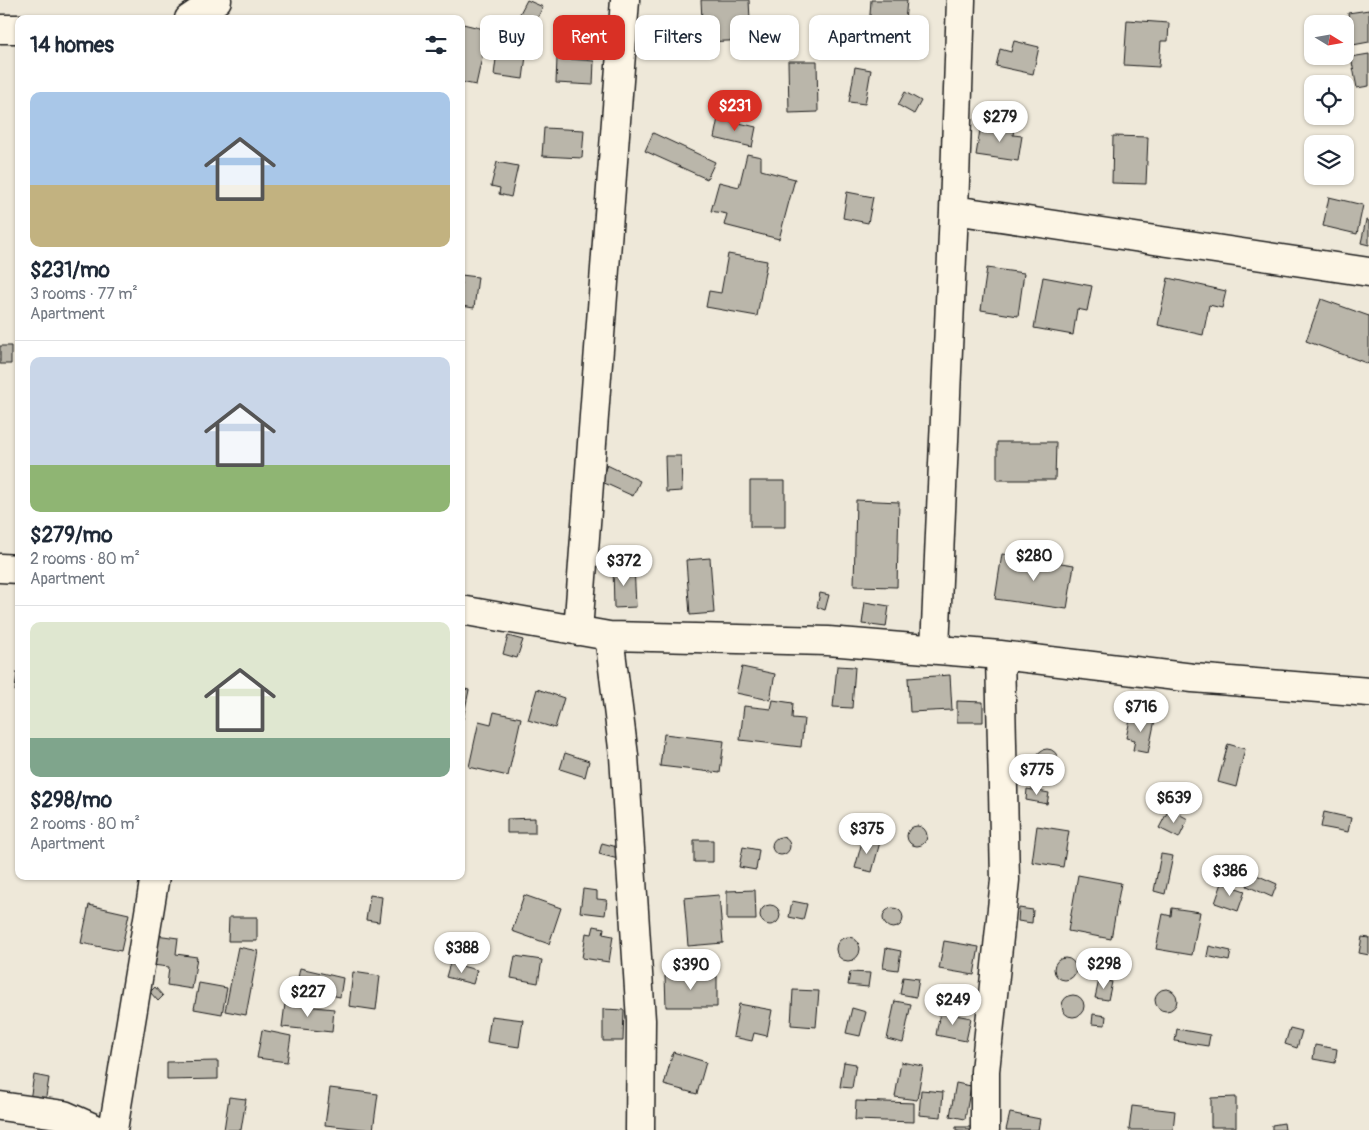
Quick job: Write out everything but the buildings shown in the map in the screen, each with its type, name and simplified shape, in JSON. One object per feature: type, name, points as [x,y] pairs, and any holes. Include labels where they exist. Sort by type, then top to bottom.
[{"type":"street","points":[[195,15],[217,0]]},
{"type":"street","points":[[578,631],[624,0]]},
{"type":"street","points":[[935,649],[961,0]]},
{"type":"street","points":[[0,29],[15,29]]},
{"type":"street","points":[[954,210],[1369,272]]},
{"type":"street","points":[[0,568],[15,569]]},
{"type":"street","points":[[465,611],[609,636],[828,640],[1000,655],[1193,678],[1369,692]]},
{"type":"street","points":[[609,636],[624,756],[638,971],[641,1020],[640,1130]]},
{"type":"street","points":[[985,1130],[985,1071],[1005,880],[1000,655]]},
{"type":"street","points":[[113,1130],[154,880]]},
{"type":"street","points":[[0,1106],[98,1130]]}]
